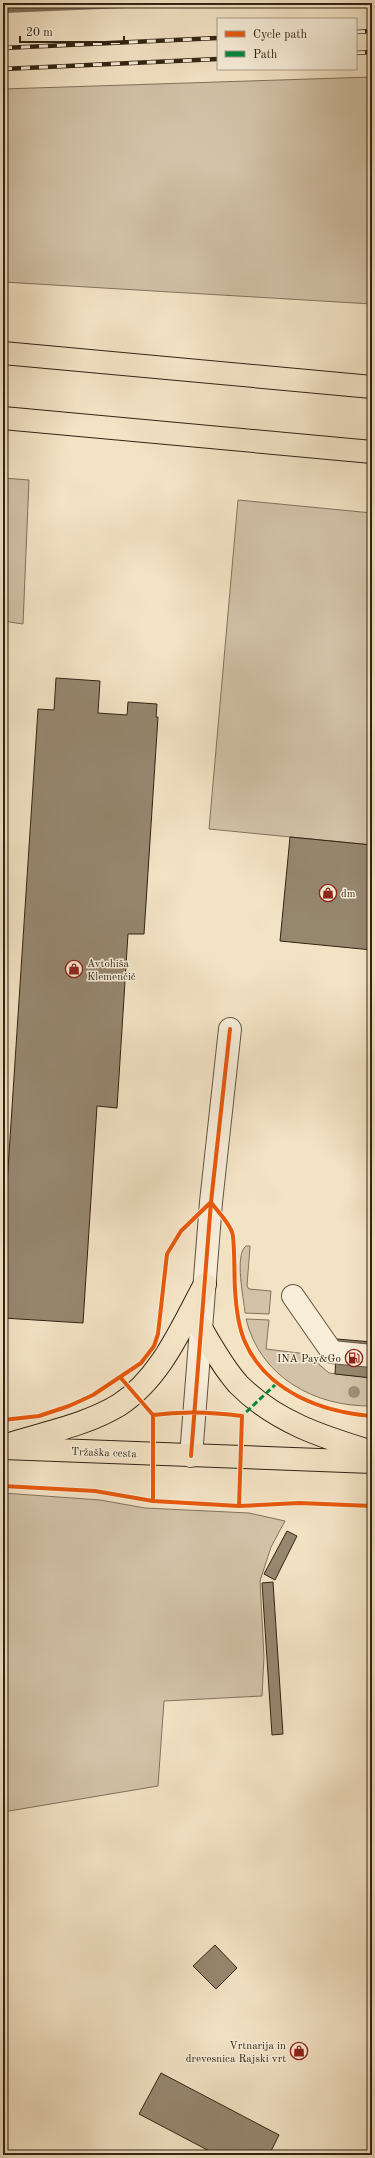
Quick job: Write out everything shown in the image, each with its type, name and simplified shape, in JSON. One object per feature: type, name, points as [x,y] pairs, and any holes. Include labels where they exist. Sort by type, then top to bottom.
[{"type":"main road","points":[[3,353],[372,387]]},
{"type":"main road","points":[[3,418],[372,452]]},
{"type":"main road","points":[[3,1447],[100,1414],[119,1405],[134,1393],[164,1358],[205,1284]]},
{"type":"main road","points":[[201,1328],[218,1357],[238,1383],[257,1402],[278,1417],[305,1430],[372,1452]]},
{"type":"main road","name":"Tržaška cesta","points":[[3,1447],[191,1456],[372,1462]]},
{"type":"street","points":[[191,1456],[211,1202],[230,1029]]},
{"type":"street","points":[[293,1296],[332,1352],[372,1356]]},
{"type":"shaded area","points":[[372,77],[372,304],[3,282],[3,89]]},
{"type":"shaded area","points":[[3,478],[29,480],[23,624],[3,621]]},
{"type":"shaded area","points":[[238,500],[372,513],[372,845],[209,829]]},
{"type":"shaded area","points":[[246,1246],[250,1246],[247,1286],[249,1289],[271,1291],[269,1314],[245,1313],[240,1267],[242,1251]]},
{"type":"shaded area","points":[[246,1319],[269,1320],[266,1349],[307,1354],[329,1373],[372,1378],[372,1406],[351,1405],[330,1401],[293,1385],[277,1372],[264,1357],[253,1339]]},
{"type":"shaded area","points":[[3,1493],[100,1500],[145,1508],[249,1513],[285,1521],[271,1547],[260,1581],[264,1657],[262,1696],[164,1701],[158,1786],[3,1812]]},
{"type":"building","name":"Avtohiša Klemenčič","points":[[56,678],[100,681],[98,713],[127,715],[128,702],[157,704],[156,717],[158,717],[144,934],[128,934],[117,1108],[97,1106],[83,1323],[3,1318],[3,1246],[38,709],[54,710]]},
{"type":"building","name":"dm","points":[[290,837],[372,845],[372,950],[280,941]]},
{"type":"building","name":"INA Pay&Go","points":[[337,1339],[372,1342],[372,1378],[335,1374]]},
{"type":"building","points":[[287,1531],[297,1536],[275,1580],[264,1574]]},
{"type":"building","points":[[273,1582],[283,1734],[272,1735],[262,1583]]},
{"type":"building","points":[[215,1945],[237,1968],[216,1989],[193,1966]]},
{"type":"building","points":[[161,2073],[279,2135],[269,2155],[217,2155],[139,2114]]},
{"type":"waterway","points":[[3,8],[126,3]]},
{"type":"railway","points":[[357,32],[372,31]]},
{"type":"railway","points":[[3,48],[217,38]]},
{"type":"railway","points":[[357,53],[372,52]]},
{"type":"railway","points":[[3,69],[217,59]]},
{"type":"marked path","points":[[239,1415],[242,1416],[277,1383]]},
{"type":"cycle path","points":[[191,1456],[211,1202],[230,1029]]},
{"type":"cycle path","points":[[211,1202],[232,1232],[234,1242],[235,1296],[238,1316],[245,1342],[255,1359],[267,1374],[298,1396],[334,1410],[372,1416]]},
{"type":"cycle path","points":[[3,1420],[39,1416],[69,1406],[93,1395],[141,1363],[154,1346],[158,1334],[167,1254],[181,1231],[211,1202]]},
{"type":"cycle path","points":[[120,1377],[153,1415]]},
{"type":"cycle path","points":[[153,1415],[198,1412],[242,1416]]},
{"type":"cycle path","points":[[153,1415],[153,1501]]},
{"type":"cycle path","points":[[239,1506],[242,1416]]},
{"type":"cycle path","points":[[3,1486],[95,1491],[153,1501],[239,1506],[299,1503],[372,1506]]},
{"type":"place","name":"dm","points":[[328,893]]},
{"type":"place","name":"Avtohiša Klemenčič","points":[[74,969]]},
{"type":"place","name":"INA Pay&Go","points":[[354,1358]]},
{"type":"place","name":"Vrtnarija in drevesnica Rajski vrt","points":[[299,2051]]}]
